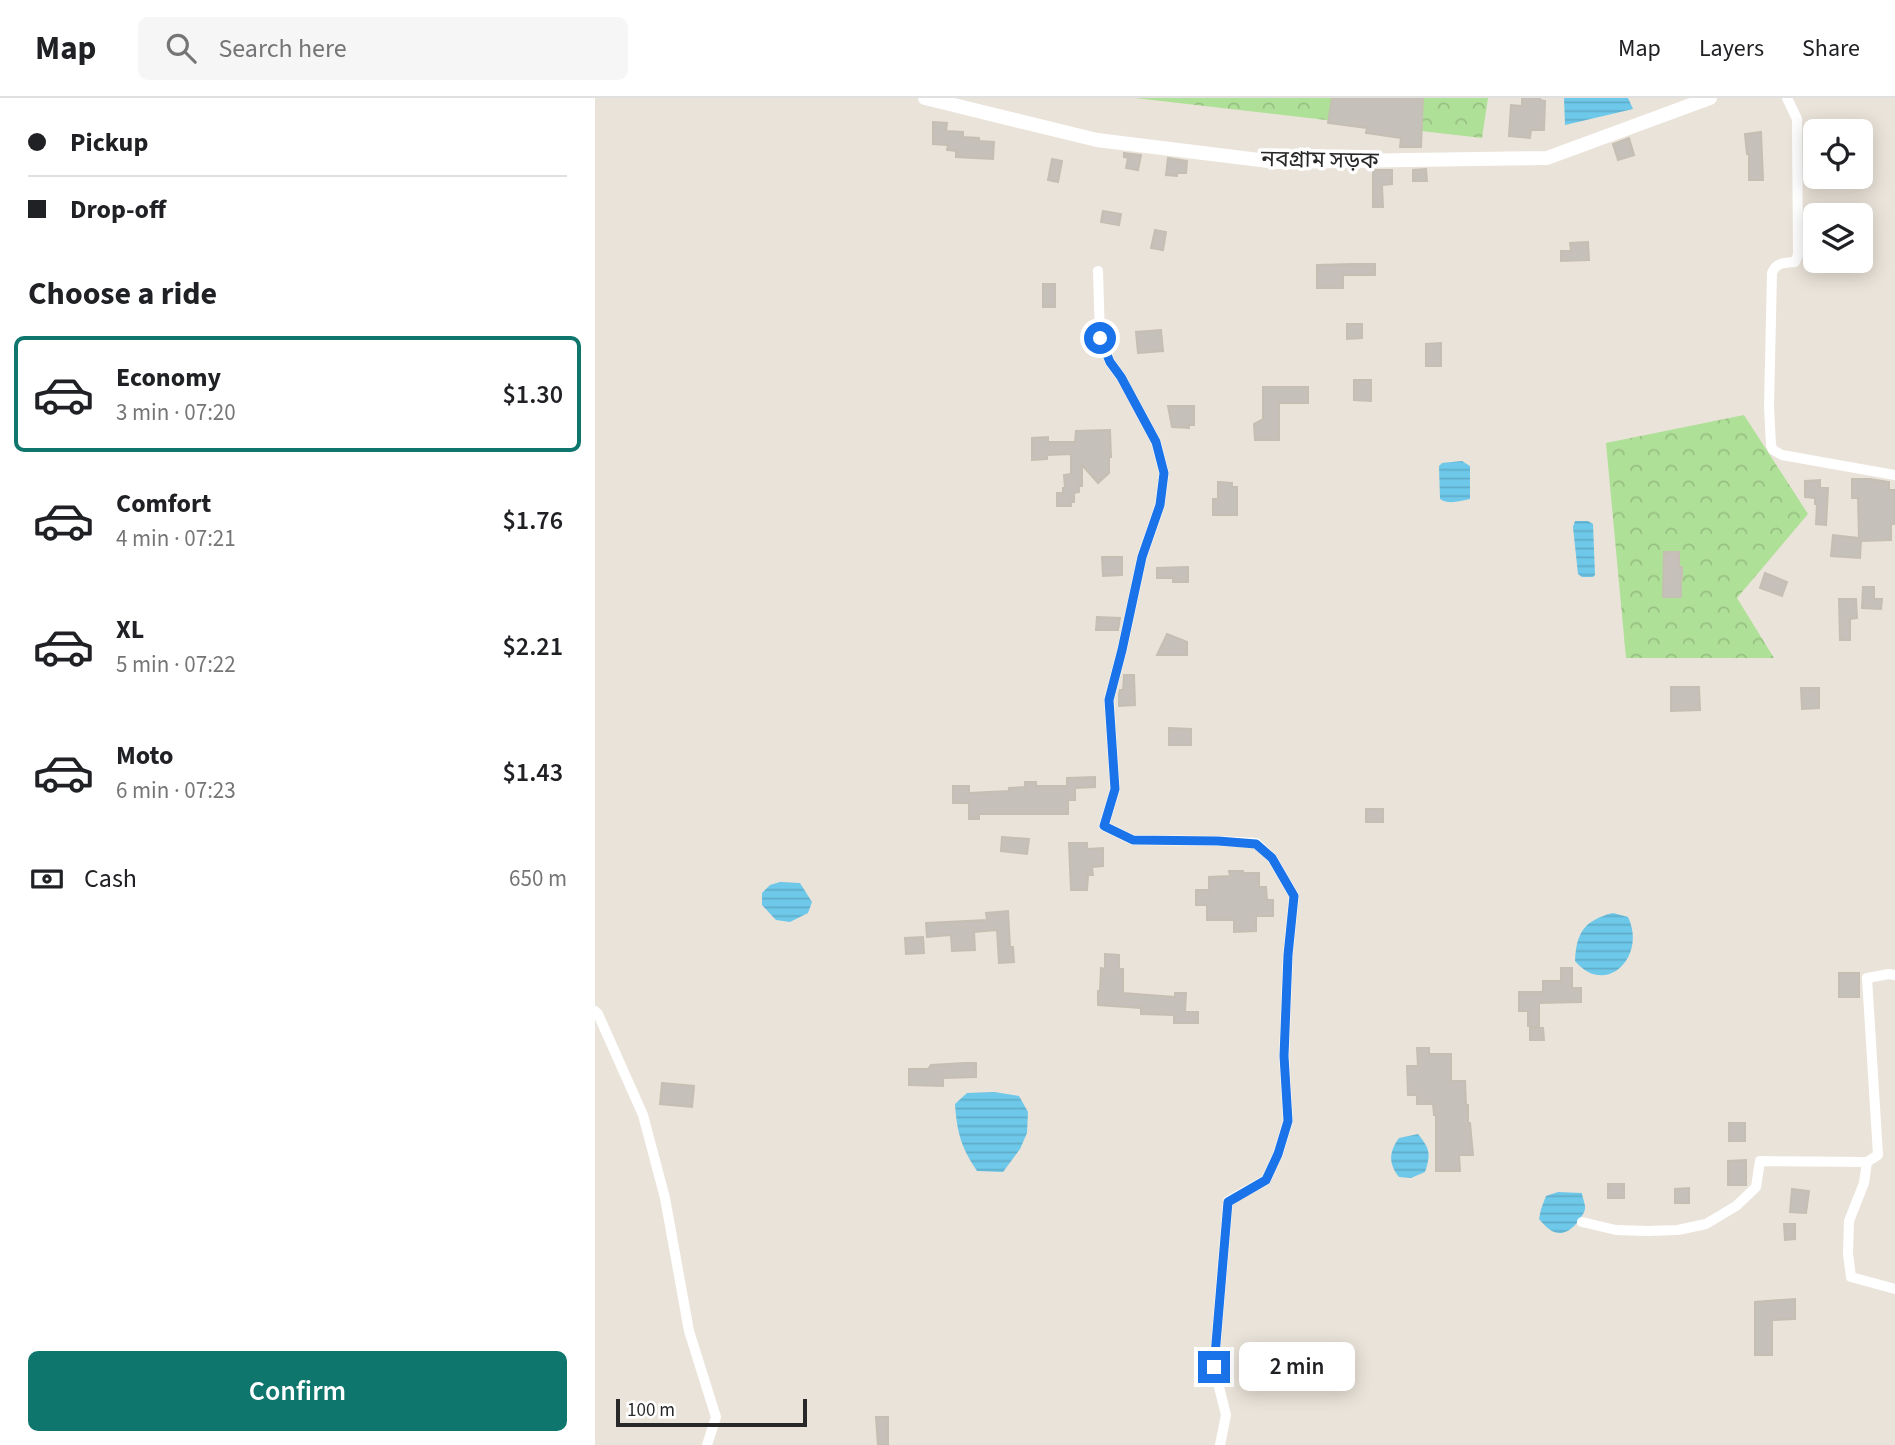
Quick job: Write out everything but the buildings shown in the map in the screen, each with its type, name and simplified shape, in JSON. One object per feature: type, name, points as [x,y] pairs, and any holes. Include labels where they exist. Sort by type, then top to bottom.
[{"type":"main road","name":"নবগ্রাম সড়ক","points":[[925,98],[1097,140],[1276,162],[1547,158],[1710,98]]},
{"type":"street","points":[[1787,98],[1797,119],[1798,255],[1795,261],[1778,264],[1772,272],[1769,407],[1771,444],[1773,450],[1782,455],[1895,475]]},
{"type":"street","points":[[1098,271],[1100,338],[1110,362],[1156,442],[1164,473],[1160,505],[1142,557],[1109,700],[1115,789],[1104,826],[1133,840],[1256,844],[1272,858],[1294,896],[1288,955],[1284,1056],[1288,1121],[1278,1154],[1266,1180],[1228,1202],[1214,1367],[1226,1415],[1220,1445]]},
{"type":"street","points":[[1582,1222],[1616,1230],[1678,1230],[1706,1224],[1736,1206],[1756,1186],[1760,1161],[1867,1161],[1878,1155],[1867,978],[1895,975]]},
{"type":"street","points":[[595,1011],[643,1115],[665,1198],[689,1331],[716,1417],[706,1445]]},
{"type":"street","points":[[1867,1161],[1864,1182],[1849,1221],[1848,1254],[1851,1276],[1895,1289]]},
{"type":"green space","points":[[1135,98],[1488,98],[1482,138]]},
{"type":"green space","points":[[1744,415],[1808,514],[1737,598],[1774,658],[1626,658],[1606,443]]},
{"type":"water","points":[[1564,98],[1628,98],[1633,109],[1565,125]]},
{"type":"water","points":[[1462,461],[1470,466],[1470,499],[1443,501],[1440,499],[1439,466],[1442,463]]},
{"type":"water","points":[[1575,521],[1588,521],[1593,524],[1593,577],[1582,577],[1578,574],[1573,527]]},
{"type":"water","points":[[780,882],[800,883],[812,902],[808,913],[790,922],[776,920],[762,905],[762,893],[770,885]]},
{"type":"water","points":[[1613,913],[1628,917],[1632,946],[1628,958],[1620,968],[1610,974],[1599,975],[1587,971],[1575,961],[1580,935],[1595,919]]},
{"type":"water","points":[[994,1092],[1019,1096],[1028,1112],[1027,1133],[1020,1149],[1003,1172],[977,1171],[961,1139],[955,1104],[967,1093]]},
{"type":"water","points":[[1418,1134],[1428,1152],[1425,1172],[1411,1178],[1399,1177],[1391,1158],[1393,1148],[1399,1138]]},
{"type":"water","points":[[1558,1192],[1582,1193],[1585,1207],[1576,1224],[1561,1233],[1552,1231],[1539,1219],[1546,1196]]},
{"type":"route","points":[[1100,338],[1110,362],[1156,442],[1164,473],[1160,505],[1142,557],[1109,700],[1115,789],[1104,826],[1133,840],[1256,844],[1272,858],[1294,896],[1288,955],[1284,1056],[1288,1121],[1278,1154],[1266,1180],[1228,1202],[1214,1367]]}]
